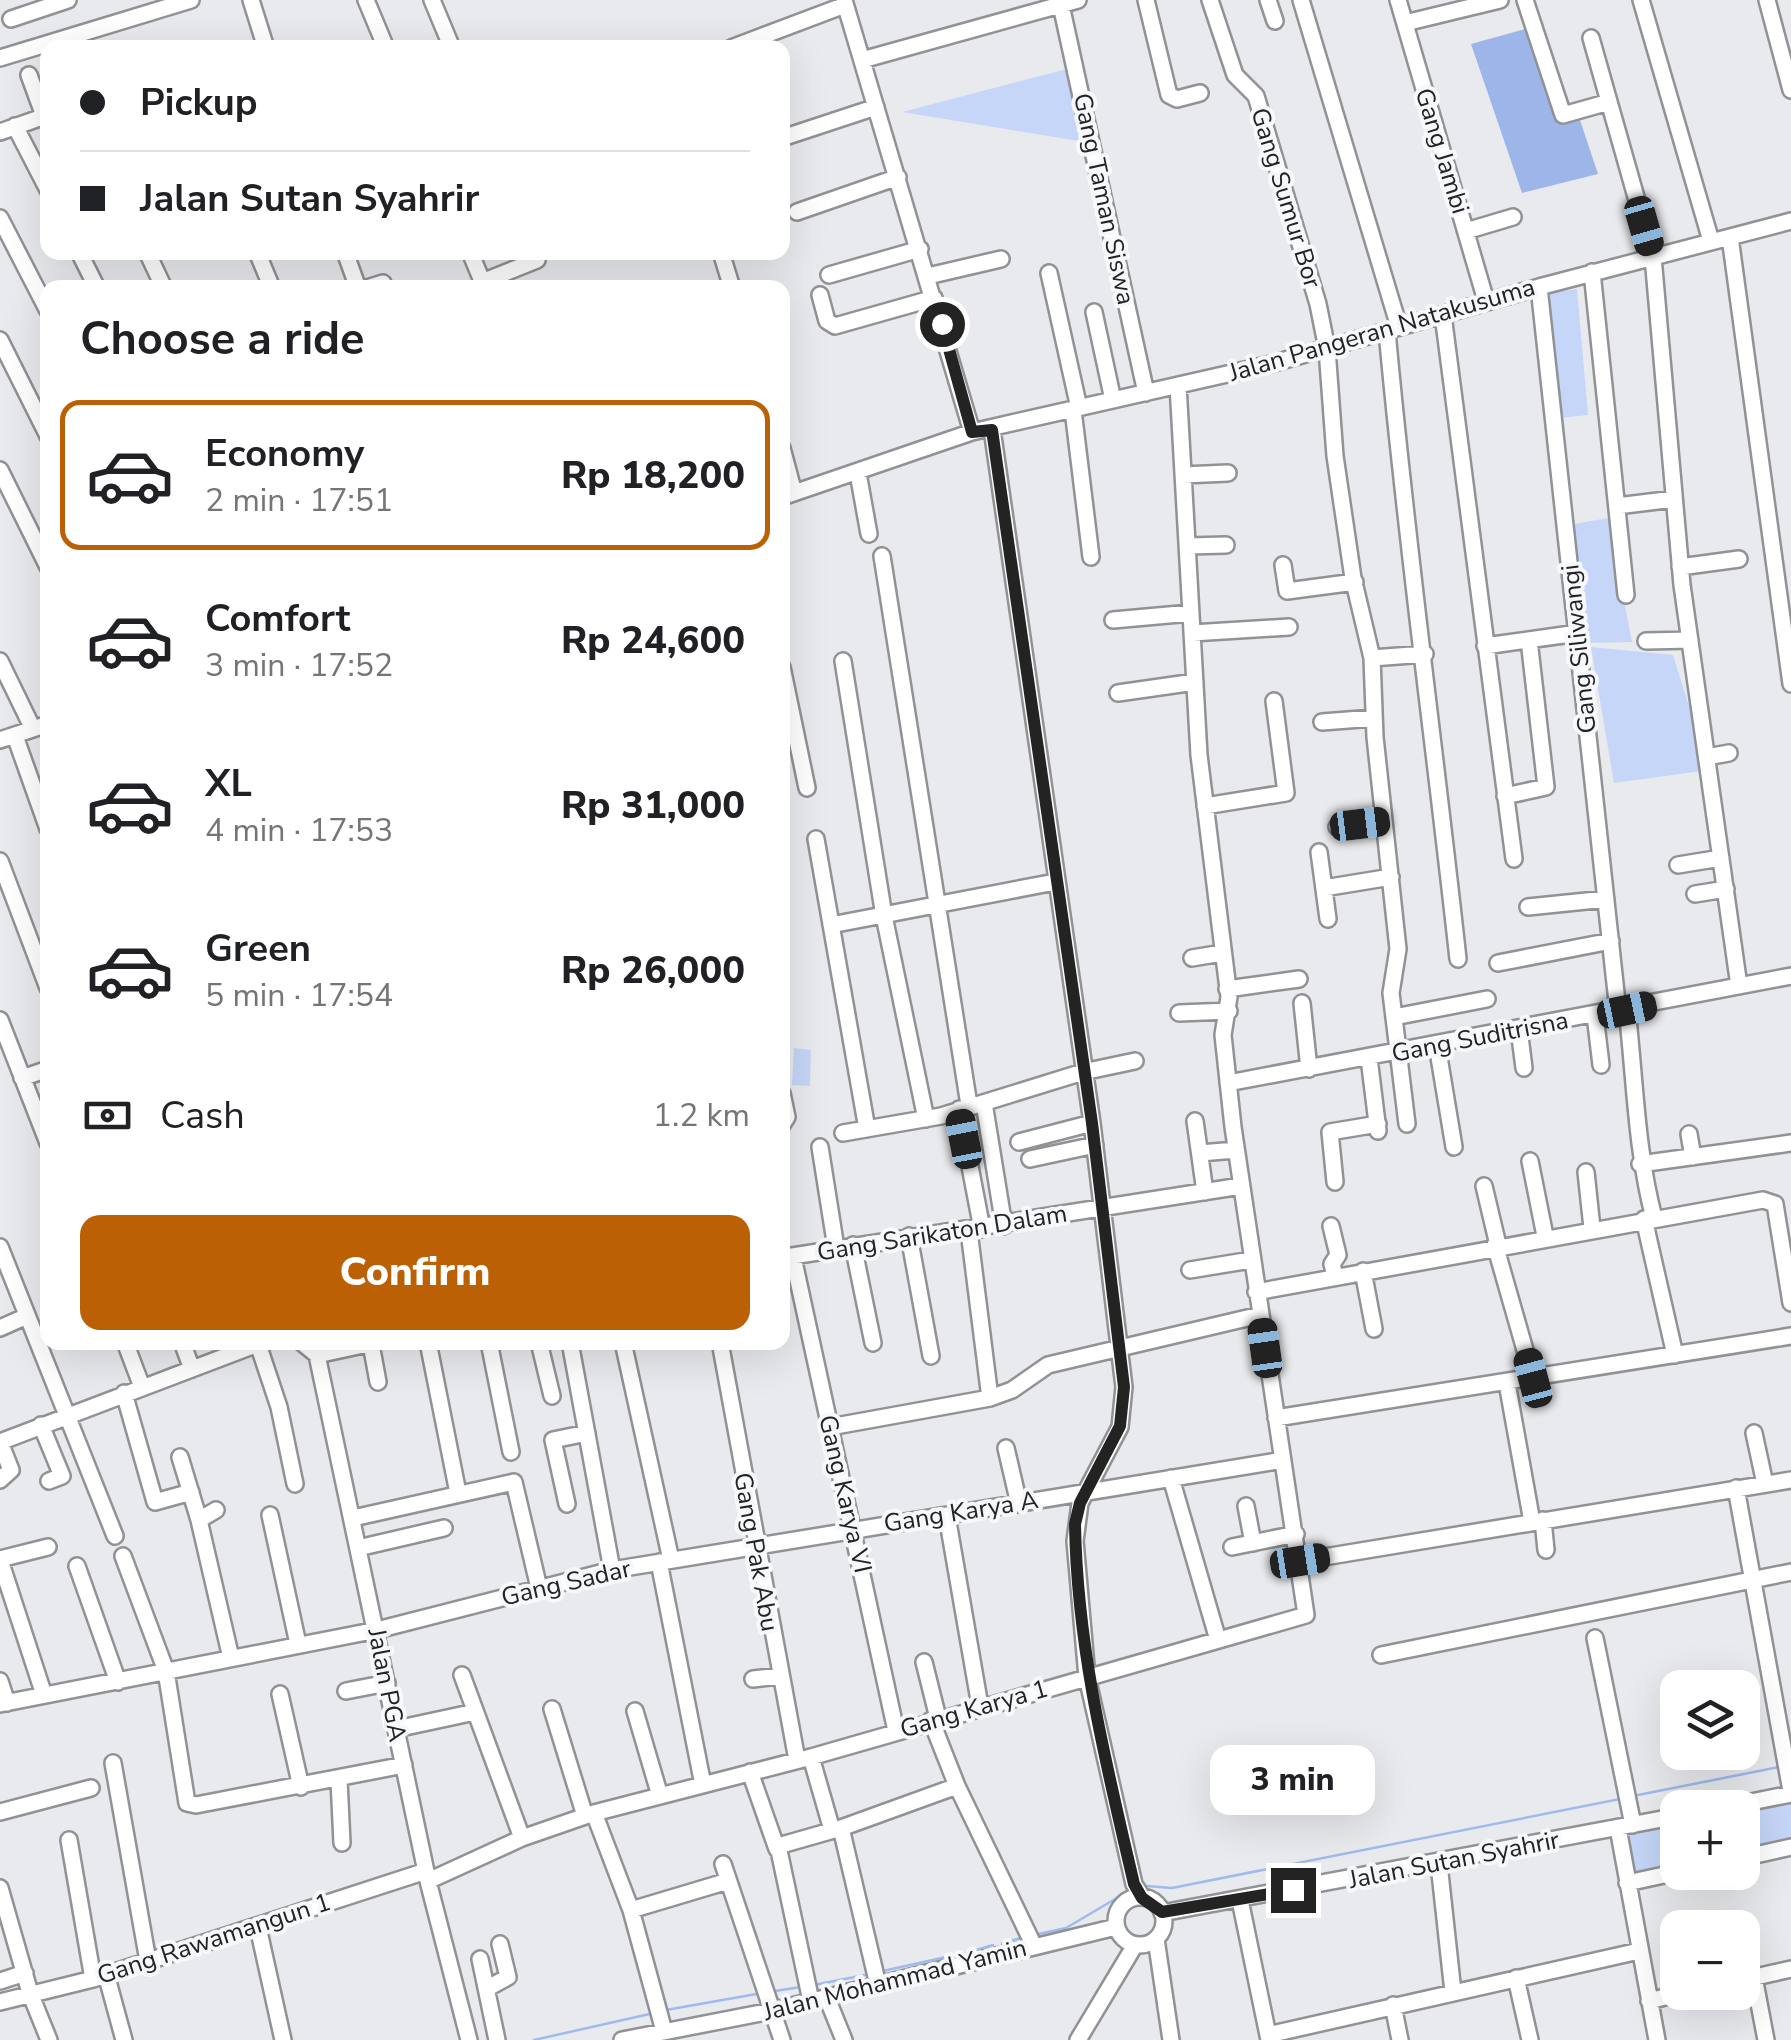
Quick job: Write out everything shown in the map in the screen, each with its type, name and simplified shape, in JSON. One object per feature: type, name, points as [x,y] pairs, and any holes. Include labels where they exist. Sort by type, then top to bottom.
[{"type":"street","points":[[12,19],[68,0]]},
{"type":"street","points":[[60,40],[192,0]]},
{"type":"street","points":[[251,0],[264,40]]},
{"type":"street","points":[[366,0],[383,40]]},
{"type":"street","points":[[432,0],[449,40]]},
{"type":"street","points":[[1014,0],[1018,17]]},
{"type":"street","points":[[1146,0],[1170,96],[1177,99],[1200,93]]},
{"type":"street","name":"Gang Sumur Bor","points":[[1210,0],[1235,74],[1256,96],[1327,348],[1334,456],[1372,658],[1374,718],[1398,958],[1392,985],[1394,1017],[1407,1124]]},
{"type":"street","points":[[1268,0],[1275,21]]},
{"type":"street","points":[[1302,0],[1393,329],[1403,506],[1425,654],[1458,959]]},
{"type":"street","name":"Gang Jambi","points":[[1398,0],[1486,301]]},
{"type":"street","points":[[1404,23],[1500,0]]},
{"type":"street","points":[[1525,0],[1563,115],[1609,102]]},
{"type":"street","points":[[1642,0],[1712,241]]},
{"type":"street","points":[[1766,0],[1791,90]]},
{"type":"street","points":[[751,40],[845,2],[972,432]]},
{"type":"street","points":[[862,60],[1069,2]]},
{"type":"street","name":"Gang Taman Siswa","points":[[1069,2],[1146,393]]},
{"type":"street","points":[[1591,38],[1653,257],[1680,567],[1739,986]]},
{"type":"street","points":[[0,58],[40,46]]},
{"type":"street","points":[[29,74],[40,101]]},
{"type":"street","points":[[790,135],[876,107]]},
{"type":"street","points":[[40,117],[8,129],[40,178]]},
{"type":"street","points":[[796,212],[898,177]]},
{"type":"street","points":[[1466,231],[1513,217]]},
{"type":"street","points":[[0,218],[40,296]]},
{"type":"street","name":"Jalan Pangeran Natakusuma","points":[[790,494],[972,432],[1327,348],[1539,286],[1791,221]]},
{"type":"street","points":[[1730,236],[1791,684]]},
{"type":"street","points":[[829,275],[920,249]]},
{"type":"street","points":[[928,276],[1001,258]]},
{"type":"street","points":[[494,280],[537,260]]},
{"type":"street","points":[[1048,272],[1076,409],[1091,557]]},
{"type":"street","points":[[1592,272],[1626,596]]},
{"type":"street","name":"Gang Siliwangi","points":[[1539,286],[1611,941],[1640,1120],[1640,1164],[1675,1355]]},
{"type":"street","points":[[820,295],[828,324],[835,326],[934,298]]},
{"type":"street","points":[[1094,312],[1114,400]]},
{"type":"street","points":[[1443,314],[1514,859]]},
{"type":"street","points":[[0,340],[40,420]]},
{"type":"street","name":"Gang Karya 1","points":[[522,1838],[590,1815],[1304,1617],[1300,1561],[1251,1260],[1228,1083],[1223,1031],[1229,1011],[1228,989],[1204,806],[1178,385]]},
{"type":"street","points":[[992,430],[1054,882],[1095,1144],[1120,1350],[1123,1415],[1085,1492],[1075,1524],[1087,1677],[1137,1894],[1166,1915],[1078,2040]]},
{"type":"street","points":[[0,470],[40,552]]},
{"type":"street","points":[[858,473],[869,534]]},
{"type":"street","points":[[1183,475],[1228,473]]},
{"type":"street","points":[[1617,506],[1674,499]]},
{"type":"street","points":[[1187,546],[1226,545]]},
{"type":"street","points":[[882,556],[970,1106],[975,1230],[990,1398]]},
{"type":"street","points":[[1680,567],[1739,559]]},
{"type":"street","points":[[1284,565],[1287,591],[1355,582]]},
{"type":"street","points":[[1113,620],[1191,613]]},
{"type":"street","points":[[1192,633],[1289,627]]},
{"type":"street","points":[[1485,646],[1578,633]]},
{"type":"street","points":[[1505,796],[1546,787],[1528,640]]},
{"type":"street","points":[[1646,641],[1690,640]]},
{"type":"street","points":[[1372,658],[1425,654]]},
{"type":"street","points":[[0,661],[40,726],[7,738],[40,811]]},
{"type":"street","points":[[843,662],[884,916],[926,1118]]},
{"type":"street","points":[[1118,692],[1195,682]]},
{"type":"street","points":[[1204,806],[1286,793],[1274,701]]},
{"type":"street","points":[[790,706],[807,788]]},
{"type":"street","points":[[1322,722],[1374,718]]},
{"type":"street","points":[[1707,757],[1729,753]]},
{"type":"street","points":[[1337,827],[1384,821]]},
{"type":"street","points":[[816,839],[867,1129]]},
{"type":"street","points":[[1319,852],[1328,919]]},
{"type":"street","points":[[1678,865],[1722,858]]},
{"type":"street","points":[[0,861],[40,967]]},
{"type":"street","points":[[1324,888],[1390,877]]},
{"type":"street","points":[[831,925],[1054,882]]},
{"type":"street","points":[[1694,894],[1726,889]]},
{"type":"street","points":[[1528,907],[1606,899]]},
{"type":"street","points":[[1498,964],[1611,941]]},
{"type":"street","points":[[1192,958],[1222,954]]},
{"type":"street","name":"Gang Suditrisna","points":[[1228,1083],[1623,1011],[1791,976]]},
{"type":"street","points":[[1228,989],[1298,979]]},
{"type":"street","points":[[1394,1017],[1487,999]]},
{"type":"street","points":[[1302,1003],[1310,1069]]},
{"type":"street","points":[[1179,1014],[1229,1011]]},
{"type":"street","points":[[1595,1015],[1600,1065]]},
{"type":"street","points":[[0,1020],[40,1123]]},
{"type":"street","points":[[1519,1030],[1524,1068]]},
{"type":"street","points":[[1438,1045],[1454,1148]]},
{"type":"street","points":[[1334,1182],[1330,1132],[1378,1127],[1369,1058]]},
{"type":"street","points":[[844,1134],[926,1118],[1083,1072],[1135,1061]]},
{"type":"street","points":[[22,1078],[40,1072]]},
{"type":"street","points":[[970,1106],[1004,1226]]},
{"type":"street","points":[[1195,1122],[1204,1192]]},
{"type":"street","points":[[1019,1142],[1092,1123]]},
{"type":"street","points":[[1689,1134],[1693,1157]]},
{"type":"street","points":[[1640,1164],[1791,1143]]},
{"type":"street","points":[[1030,1159],[1095,1144]]},
{"type":"street","points":[[820,1147],[836,1248]]},
{"type":"street","points":[[1200,1153],[1236,1150]]},
{"type":"street","points":[[1530,1161],[1545,1236]]},
{"type":"street","points":[[1586,1172],[1592,1228]]},
{"type":"street","name":"Gang Sarikaton Dalam","points":[[790,1254],[1004,1226],[1241,1186]]},
{"type":"street","points":[[1484,1186],[1533,1378]]},
{"type":"street","points":[[1256,1292],[1545,1236],[1766,1200],[1775,1204],[1785,1228],[1791,1303]]},
{"type":"street","points":[[1331,1226],[1338,1254],[1332,1264],[1335,1276]]},
{"type":"street","points":[[909,1236],[931,1356]]},
{"type":"street","points":[[853,1245],[873,1344]]},
{"type":"street","points":[[0,1247],[115,1536]]},
{"type":"street","points":[[1190,1270],[1251,1260]]},
{"type":"street","name":"Gang Karya VI","points":[[790,1270],[854,1528],[896,1731]]},
{"type":"street","points":[[1363,1271],[1374,1329]]},
{"type":"street","points":[[1645,1303],[1663,1300]]},
{"type":"street","points":[[830,1428],[990,1398],[1012,1390],[1048,1364],[1260,1315]]},
{"type":"street","points":[[0,1328],[26,1316]]},
{"type":"street","points":[[1276,1418],[1791,1336]]},
{"type":"street","points":[[128,1350],[142,1387]]},
{"type":"street","points":[[185,1350],[192,1369]]},
{"type":"street","points":[[0,1480],[11,1470],[0,1442],[65,1414],[242,1350]]},
{"type":"street","points":[[263,1350],[295,1484]]},
{"type":"street","points":[[311,1350],[317,1355],[341,1350]]},
{"type":"street","points":[[375,1350],[378,1382]]},
{"type":"street","points":[[430,1350],[458,1492]]},
{"type":"street","points":[[490,1350],[512,1452]]},
{"type":"street","points":[[541,1350],[552,1396]]},
{"type":"street","points":[[571,1350],[612,1570]]},
{"type":"street","points":[[625,1350],[702,1785]]},
{"type":"street","name":"Gang Pak Abu","points":[[721,1350],[779,1676],[804,1758],[836,1829],[878,1985]]},
{"type":"street","name":"Jalan PGA","points":[[317,1355],[427,1876],[468,2036]]},
{"type":"street","points":[[546,1372],[574,1366]]},
{"type":"street","points":[[1508,1382],[1546,1550]]},
{"type":"street","points":[[124,1393],[155,1502],[191,1492]]},
{"type":"street","points":[[41,1425],[62,1476],[50,1481]]},
{"type":"street","points":[[568,1504],[554,1440],[587,1433]]},
{"type":"street","points":[[1754,1433],[1765,1484]]},
{"type":"street","points":[[1006,1448],[1020,1504]]},
{"type":"street","points":[[180,1457],[231,1658]]},
{"type":"street","name":"Gang Karya A","points":[[758,1545],[1283,1460]]},
{"type":"street","points":[[1171,1478],[1218,1640]]},
{"type":"street","points":[[1300,1561],[1791,1480]]},
{"type":"street","points":[[353,1518],[514,1482],[539,1588]]},
{"type":"street","points":[[1736,1488],[1791,1792],[1760,1799]]},
{"type":"street","points":[[1246,1506],[1253,1543]]},
{"type":"street","points":[[199,1520],[216,1510]]},
{"type":"street","points":[[270,1515],[298,1644]]},
{"type":"street","points":[[947,1516],[980,1706]]},
{"type":"street","points":[[358,1548],[444,1528]]},
{"type":"street","points":[[1232,1546],[1296,1534]]},
{"type":"street","name":"Gang Sadar","points":[[4,1704],[376,1630],[612,1570],[758,1545]]},
{"type":"street","points":[[44,1695],[0,1560],[48,1547]]},
{"type":"street","points":[[123,1556],[166,1671],[187,1803],[196,1805],[404,1766]]},
{"type":"street","points":[[77,1566],[118,1682]]},
{"type":"street","points":[[1380,1655],[1791,1572]]},
{"type":"street","points":[[1595,1638],[1626,1826],[1627,1883],[1657,2040]]},
{"type":"street","points":[[924,1662],[935,1719],[956,1786],[1033,1946]]},
{"type":"street","points":[[462,1676],[522,1838]]},
{"type":"street","points":[[753,1679],[779,1676]]},
{"type":"street","points":[[0,1681],[4,1704]]},
{"type":"street","points":[[346,1691],[387,1682]]},
{"type":"street","points":[[280,1694],[301,1787]]},
{"type":"street","points":[[552,1709],[590,1815],[631,1910],[664,2031]]},
{"type":"street","points":[[396,1730],[475,1712]]},
{"type":"street","points":[[634,1712],[660,1796]]},
{"type":"street","points":[[113,1763],[148,1961]]},
{"type":"street","points":[[750,1772],[777,1849],[803,1964],[817,2000],[844,2040]]},
{"type":"street","points":[[339,1780],[342,1843]]},
{"type":"street","points":[[777,1849],[783,1842],[836,1829],[956,1786]]},
{"type":"street","points":[[0,1812],[91,1788]]},
{"type":"street","name":"Jalan Sutan Syahrir","points":[[1166,1915],[1660,1819]]},
{"type":"street","name":"Gang Rawamangun 1","points":[[0,2002],[100,1976],[427,1876],[522,1838]]},
{"type":"street","points":[[69,1840],[100,1976],[124,2040]]},
{"type":"street","points":[[1760,1854],[1791,1847]]},
{"type":"street","points":[[723,1864],[782,2040]]},
{"type":"street","points":[[1438,1864],[1453,1992]]},
{"type":"street","points":[[1627,1883],[1660,1876]]},
{"type":"street","points":[[631,1910],[728,1881]]},
{"type":"street","points":[[1,1894],[30,1993],[50,2040]]},
{"type":"street","points":[[1137,1894],[1120,1907],[1114,1925],[1143,1946],[1171,2040]]},
{"type":"street","points":[[1240,1900],[1268,2037],[1393,2005],[1640,1951]]},
{"type":"street","name":"Jalan Mohammad Yamin","points":[[630,2039],[817,2000],[1114,1925]]},
{"type":"street","points":[[258,1927],[283,2040]]},
{"type":"street","points":[[488,1988],[508,1977],[500,1944]]},
{"type":"street","points":[[480,1958],[496,2033]]},
{"type":"street","points":[[1760,1975],[1791,1969]]},
{"type":"street","points":[[0,1981],[25,1973]]},
{"type":"street","points":[[1516,1978],[1530,2040]]},
{"type":"street","points":[[1650,2000],[1660,1998]]},
{"type":"street","points":[[1393,2005],[1400,2040]]},
{"type":"street","points":[[1757,2010],[1766,2040]]},
{"type":"street","points":[[707,2023],[713,2040]]},
{"type":"shaded area","points":[[1529,28],[1557,122],[1579,117],[1598,174],[1522,193],[1471,44]]},
{"type":"shaded area","points":[[1067,69],[1085,142],[902,112]]},
{"type":"shaded area","points":[[1577,289],[1588,415],[1559,418],[1539,295]]},
{"type":"shaded area","points":[[1608,518],[1632,642],[1585,643],[1574,524]]},
{"type":"shaded area","points":[[1591,647],[1673,655],[1709,770],[1614,783]]},
{"type":"shaded area","points":[[794,1048],[811,1050],[810,1086],[792,1085]]},
{"type":"shaded area","points":[[1791,1799],[1791,1847],[1760,1853],[1760,1806]]},
{"type":"shaded area","points":[[1660,1826],[1660,1873],[1637,1878],[1627,1833]]},
{"type":"waterway","points":[[1633,1796],[1779,1767]]},
{"type":"waterway","points":[[1147,1886],[1172,1888],[1620,1799]]},
{"type":"waterway","points":[[1034,1935],[1066,1928],[1122,1895]]},
{"type":"waterway","points":[[1002,1943],[1021,1938]]},
{"type":"waterway","points":[[973,1951],[993,1945]]},
{"type":"waterway","points":[[883,1971],[964,1953]]},
{"type":"waterway","points":[[814,1985],[870,1974]]},
{"type":"waterway","points":[[775,1991],[801,1987]]},
{"type":"waterway","points":[[666,2010],[762,1993]]},
{"type":"waterway","points":[[534,2040],[654,2013]]},
{"type":"route","points":[[942,324],[972,432],[992,430],[1112,1274],[1123,1372],[1123,1415],[1116,1438],[1080,1503],[1075,1524],[1087,1677],[1103,1756],[1134,1884],[1142,1898],[1162,1912],[1293,1890]]}]
